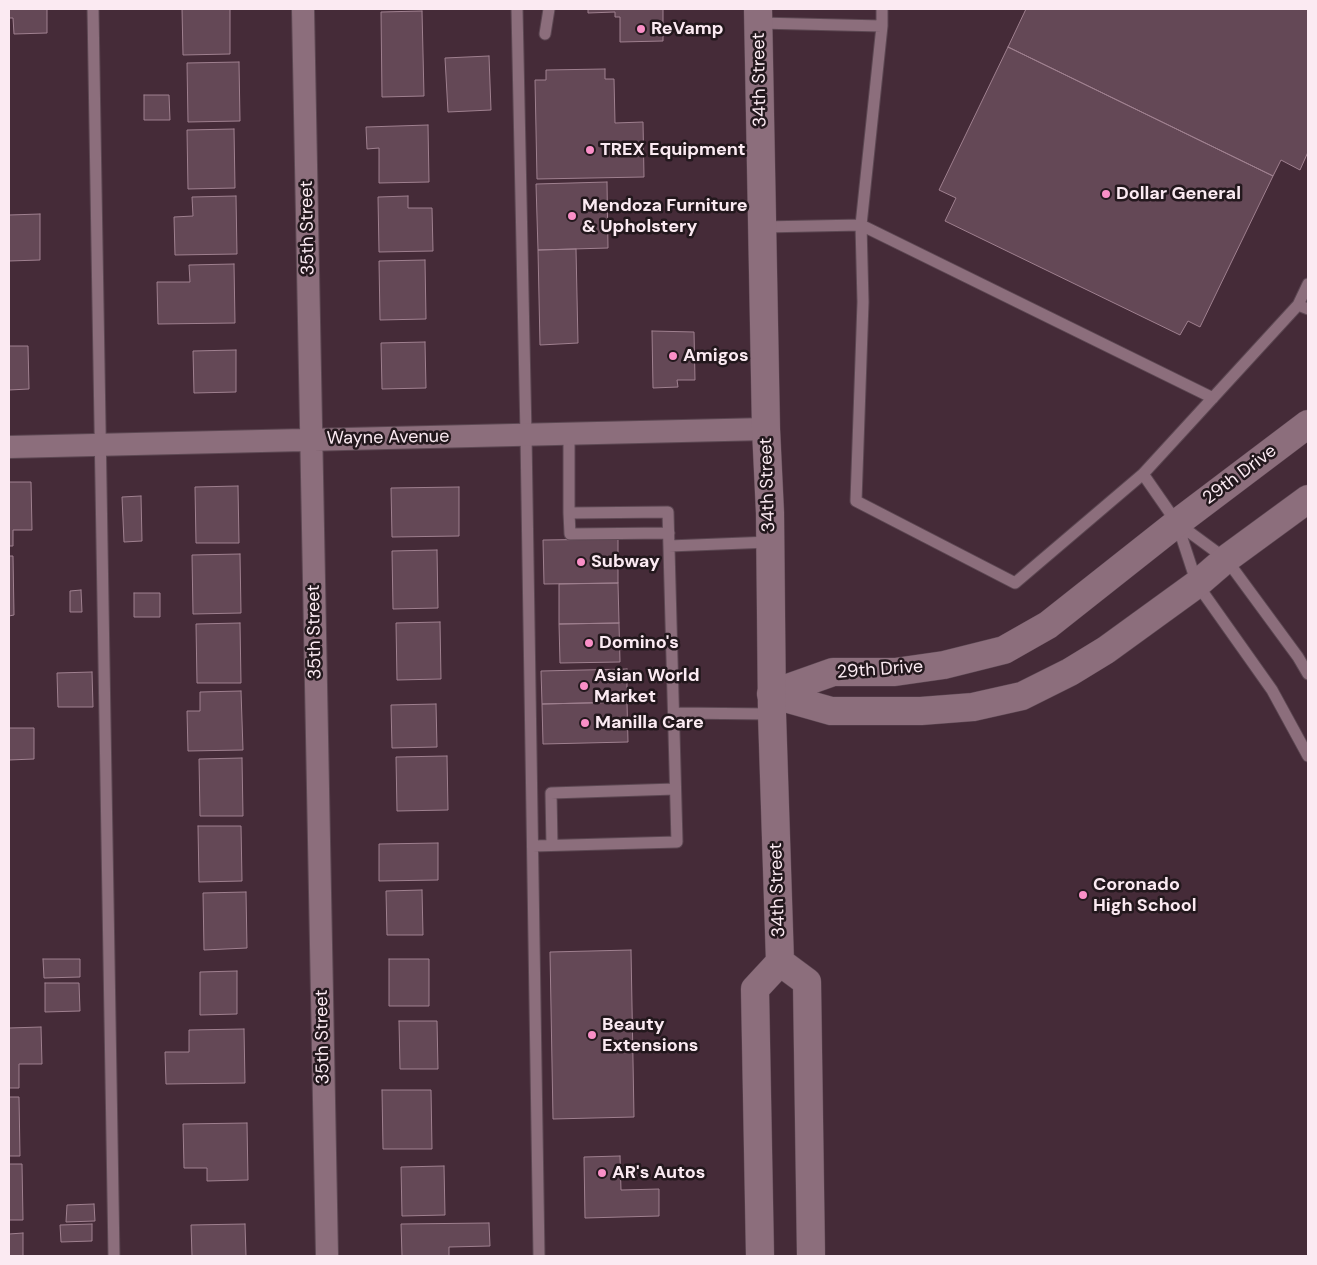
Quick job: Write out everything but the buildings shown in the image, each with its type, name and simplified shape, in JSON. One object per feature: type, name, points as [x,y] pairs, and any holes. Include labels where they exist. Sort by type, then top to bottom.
[{"type":"main road","name":"34th Street","points":[[759,16],[772,704],[780,962],[755,989],[760,1256]]},
{"type":"main road","name":"29th Drive","points":[[772,704],[833,672],[894,672],[944,665],[1004,650],[1048,625],[1177,523],[1308,424]]},
{"type":"main road","points":[[772,704],[831,712],[922,711],[973,707],[1022,696],[1070,672],[1106,650],[1197,584],[1226,559],[1308,499]]},
{"type":"main road","name":"34th Street","points":[[780,962],[807,982],[811,1256]]},
{"type":"street","name":"35th Street","points":[[304,9],[327,1256]]},
{"type":"street","name":"Wayne Avenue","points":[[9,447],[766,429]]},
{"type":"lane","points":[[93,9],[102,445],[114,1256]]},
{"type":"lane","points":[[517,9],[539,1256]]},
{"type":"lane","points":[[545,34],[549,9]]},
{"type":"lane","points":[[882,9],[882,26],[862,225],[863,302],[856,501],[1014,583],[1143,474],[1213,398],[1303,307],[1308,284]]},
{"type":"lane","points":[[759,16],[882,26]]},
{"type":"lane","points":[[763,227],[862,225],[1213,398]]},
{"type":"lane","points":[[568,434],[570,534],[669,533]]},
{"type":"lane","points":[[1143,474],[1177,523],[1197,584],[1272,690],[1308,756]]},
{"type":"lane","points":[[533,846],[677,842],[668,512],[569,513]]},
{"type":"lane","points":[[1177,523],[1226,559],[1298,657],[1308,674]]},
{"type":"lane","points":[[669,546],[770,542]]},
{"type":"lane","points":[[674,713],[772,704]]},
{"type":"lane","points":[[552,845],[551,793],[675,790]]},
{"type":"place","name":"ReVamp","points":[[641,29]]},
{"type":"place","name":"TREX Equipment","points":[[590,150]]},
{"type":"place","name":"Dollar General","points":[[1106,194]]},
{"type":"place","name":"Mendoza Furniture & Upholstery","points":[[572,216]]},
{"type":"place","name":"Amigos","points":[[673,356]]},
{"type":"place","name":"Subway","points":[[581,562]]},
{"type":"place","name":"Domino's","points":[[589,643]]},
{"type":"place","name":"Asian World Market","points":[[584,686]]},
{"type":"place","name":"Manilla Care","points":[[585,723]]},
{"type":"place","name":"Coronado High School","points":[[1083,895]]},
{"type":"place","name":"Beauty Extensions","points":[[592,1035]]},
{"type":"place","name":"AR's Autos","points":[[602,1173]]}]
